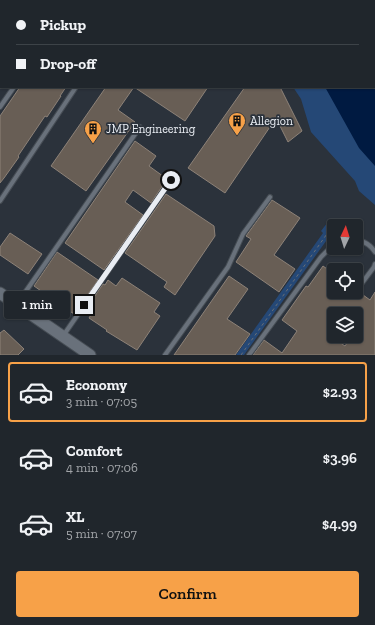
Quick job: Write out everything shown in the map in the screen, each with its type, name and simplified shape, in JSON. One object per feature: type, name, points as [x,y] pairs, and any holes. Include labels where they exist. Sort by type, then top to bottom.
[{"type":"main road","points":[[0,293],[90,355]]},
{"type":"lane","points":[[0,107],[13,88]]},
{"type":"lane","points":[[0,201],[75,88]]},
{"type":"lane","points":[[17,305],[140,126]]},
{"type":"lane","points":[[63,336],[171,180]]},
{"type":"lane","points":[[165,355],[228,267],[243,234],[270,197]]},
{"type":"lane","points":[[363,242],[374,249],[375,252]]},
{"type":"lane","points":[[249,355],[321,257],[327,251]]},
{"type":"lane","points":[[363,281],[375,264]]},
{"type":"path","points":[[241,355],[327,234]]},
{"type":"shaded area","points":[[294,88],[375,88],[375,205],[359,191],[355,181],[311,132],[301,99]]},
{"type":"shaded area","points":[[326,88],[375,88],[375,166],[359,148]]},
{"type":"shaded area","points":[[327,223],[327,240],[244,355],[236,355],[323,233],[321,231]]},
{"type":"building","points":[[19,88],[65,88],[47,117],[45,116],[18,156],[19,157],[0,183],[0,116]]},
{"type":"building","name":"JMP Engineering","points":[[105,88],[133,88],[118,110],[135,122],[86,191],[51,166]]},
{"type":"building","points":[[136,88],[207,88],[185,121]]},
{"type":"building","name":"Allegion","points":[[244,88],[280,88],[302,131],[288,142],[276,118],[225,193],[188,168]]},
{"type":"building","points":[[135,141],[156,156],[149,166],[167,179],[151,203],[133,190],[125,202],[143,215],[104,270],[65,243]]},
{"type":"building","points":[[166,194],[214,226],[215,236],[175,295],[164,287],[167,282],[125,253]]},
{"type":"building","points":[[272,200],[300,218],[274,255],[295,269],[279,292],[236,262],[251,239],[246,236]]},
{"type":"building","points":[[10,233],[42,254],[28,274],[0,255],[0,247]]},
{"type":"building","points":[[57,252],[98,280],[74,314],[34,286]]},
{"type":"building","points":[[323,266],[327,269],[327,299],[363,299],[363,295],[370,300],[375,292],[375,355],[253,355],[264,340],[282,353],[297,331],[282,320],[306,286],[308,287]]},
{"type":"building","points":[[229,276],[248,289],[227,319],[250,334],[235,355],[174,355]]},
{"type":"building","points":[[122,278],[160,303],[154,312],[160,316],[137,350],[106,331],[107,330],[89,318],[94,310],[88,306],[103,284],[105,285],[108,280],[116,286]]},
{"type":"building","points":[[4,330],[24,349],[18,355],[0,355],[0,333]]},
{"type":"place","name":"Allegion","points":[[237,136]]},
{"type":"place","name":"JMP Engineering","points":[[93,144]]},
{"type":"route","points":[[84,305],[171,180]]}]
